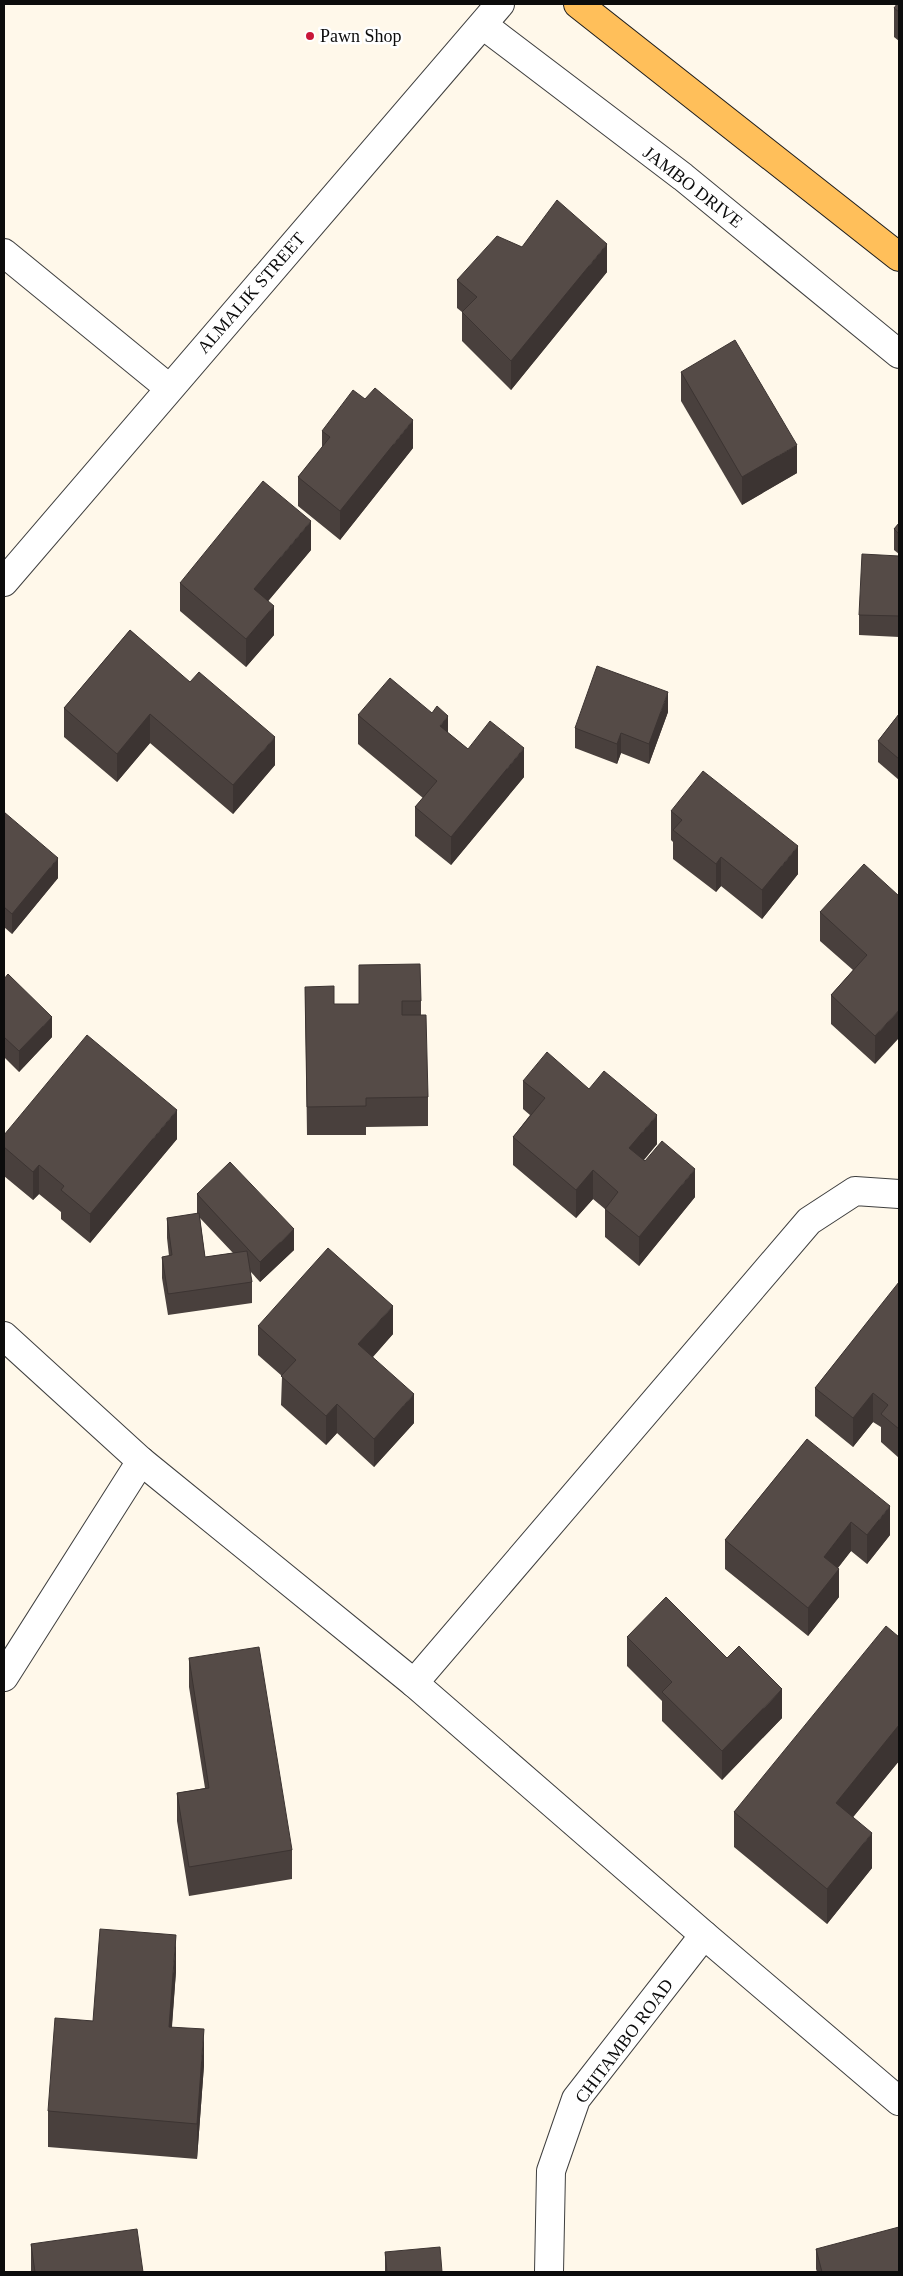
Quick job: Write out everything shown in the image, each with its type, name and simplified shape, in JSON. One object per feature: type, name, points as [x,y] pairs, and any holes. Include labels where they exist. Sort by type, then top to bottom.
[{"type":"main road","points":[[578,4],[899,257]]},
{"type":"street","name":"ALMALIK STREET","points":[[4,582],[500,4]]},
{"type":"street","name":"JAMBO DRIVE","points":[[483,25],[683,177],[899,354]]},
{"type":"street","points":[[4,253],[169,388]]},
{"type":"street","points":[[414,1683],[809,1221],[855,1191],[899,1194]]},
{"type":"street","points":[[4,1336],[141,1461],[414,1683],[704,1936],[899,2102]]},
{"type":"street","points":[[4,1677],[141,1461]]},
{"type":"street","name":"CHITAMBO ROAD","points":[[549,2272],[550,2171],[576,2099],[704,1936]]},
{"type":"building","points":[[899,4],[899,12],[894,8]]},
{"type":"building","points":[[557,200],[607,244],[511,361],[462,312],[477,297],[457,280],[497,236],[522,247]]},
{"type":"building","points":[[735,340],[797,445],[742,477],[681,372]]},
{"type":"building","points":[[375,388],[413,420],[340,511],[298,477],[330,437],[322,431],[353,390],[365,399]]},
{"type":"building","points":[[263,481],[311,521],[254,589],[274,606],[246,639],[180,583]]},
{"type":"building","points":[[899,523],[899,534],[894,529]]},
{"type":"building","points":[[862,554],[899,556],[899,616],[859,615]]},
{"type":"building","points":[[130,630],[190,682],[199,672],[275,737],[233,785],[150,714],[117,754],[64,708]]},
{"type":"building","points":[[597,666],[668,692],[649,744],[621,733],[617,744],[575,728]]},
{"type":"building","points":[[390,678],[432,713],[437,706],[448,716],[440,726],[468,749],[490,721],[524,748],[451,837],[415,807],[437,781],[358,715]]},
{"type":"building","points":[[899,714],[899,759],[878,741]]},
{"type":"building","points":[[703,771],[798,846],[762,890],[721,857],[716,864],[673,830],[682,820],[671,811]]},
{"type":"building","points":[[4,812],[58,858],[12,914],[4,907]]},
{"type":"building","points":[[864,864],[899,896],[899,1010],[875,1036],[831,995],[867,955],[820,912]]},
{"type":"building","points":[[420,964],[421,1001],[402,1001],[402,1015],[426,1015],[428,1097],[366,1098],[366,1106],[307,1107],[305,987],[334,986],[334,1004],[359,1004],[359,965]]},
{"type":"building","points":[[8,974],[52,1017],[19,1051],[4,1037],[4,979]]},
{"type":"building","points":[[87,1035],[177,1110],[90,1214],[61,1190],[64,1186],[39,1165],[33,1172],[4,1147],[4,1135]]},
{"type":"building","points":[[547,1052],[589,1089],[604,1071],[657,1115],[629,1148],[645,1161],[662,1141],[695,1169],[639,1237],[605,1209],[618,1192],[593,1170],[576,1190],[513,1137],[545,1098],[523,1081]]},
{"type":"building","points":[[230,1162],[294,1229],[260,1262],[197,1194]]},
{"type":"building","points":[[199,1213],[205,1257],[247,1251],[252,1282],[168,1294],[162,1257],[172,1255],[167,1218]]},
{"type":"building","points":[[328,1248],[393,1306],[358,1344],[414,1394],[374,1439],[337,1404],[326,1416],[281,1376],[296,1360],[258,1326]]},
{"type":"building","points":[[899,1282],[899,1429],[881,1414],[888,1405],[873,1393],[853,1418],[815,1388]]},
{"type":"building","points":[[807,1439],[890,1506],[867,1535],[851,1522],[824,1557],[839,1569],[808,1608],[725,1540]]},
{"type":"building","points":[[666,1597],[727,1658],[739,1646],[782,1689],[722,1751],[662,1692],[672,1682],[627,1637]]},
{"type":"building","points":[[886,1626],[899,1637],[899,1725],[836,1803],[872,1833],[827,1889],[734,1812]]},
{"type":"building","points":[[259,1647],[292,1850],[189,1867],[177,1793],[209,1788],[189,1658]]},
{"type":"building","points":[[100,1929],[176,1935],[169,2027],[204,2029],[197,2124],[48,2111],[55,2018],[93,2021]]},
{"type":"building","points":[[899,2227],[899,2272],[822,2272],[816,2249]]},
{"type":"building","points":[[137,2229],[143,2272],[35,2272],[31,2244]]},
{"type":"building","points":[[440,2247],[442,2272],[387,2272],[385,2252]]},
{"type":"place","name":"Pawn Shop","points":[[310,36]]}]
